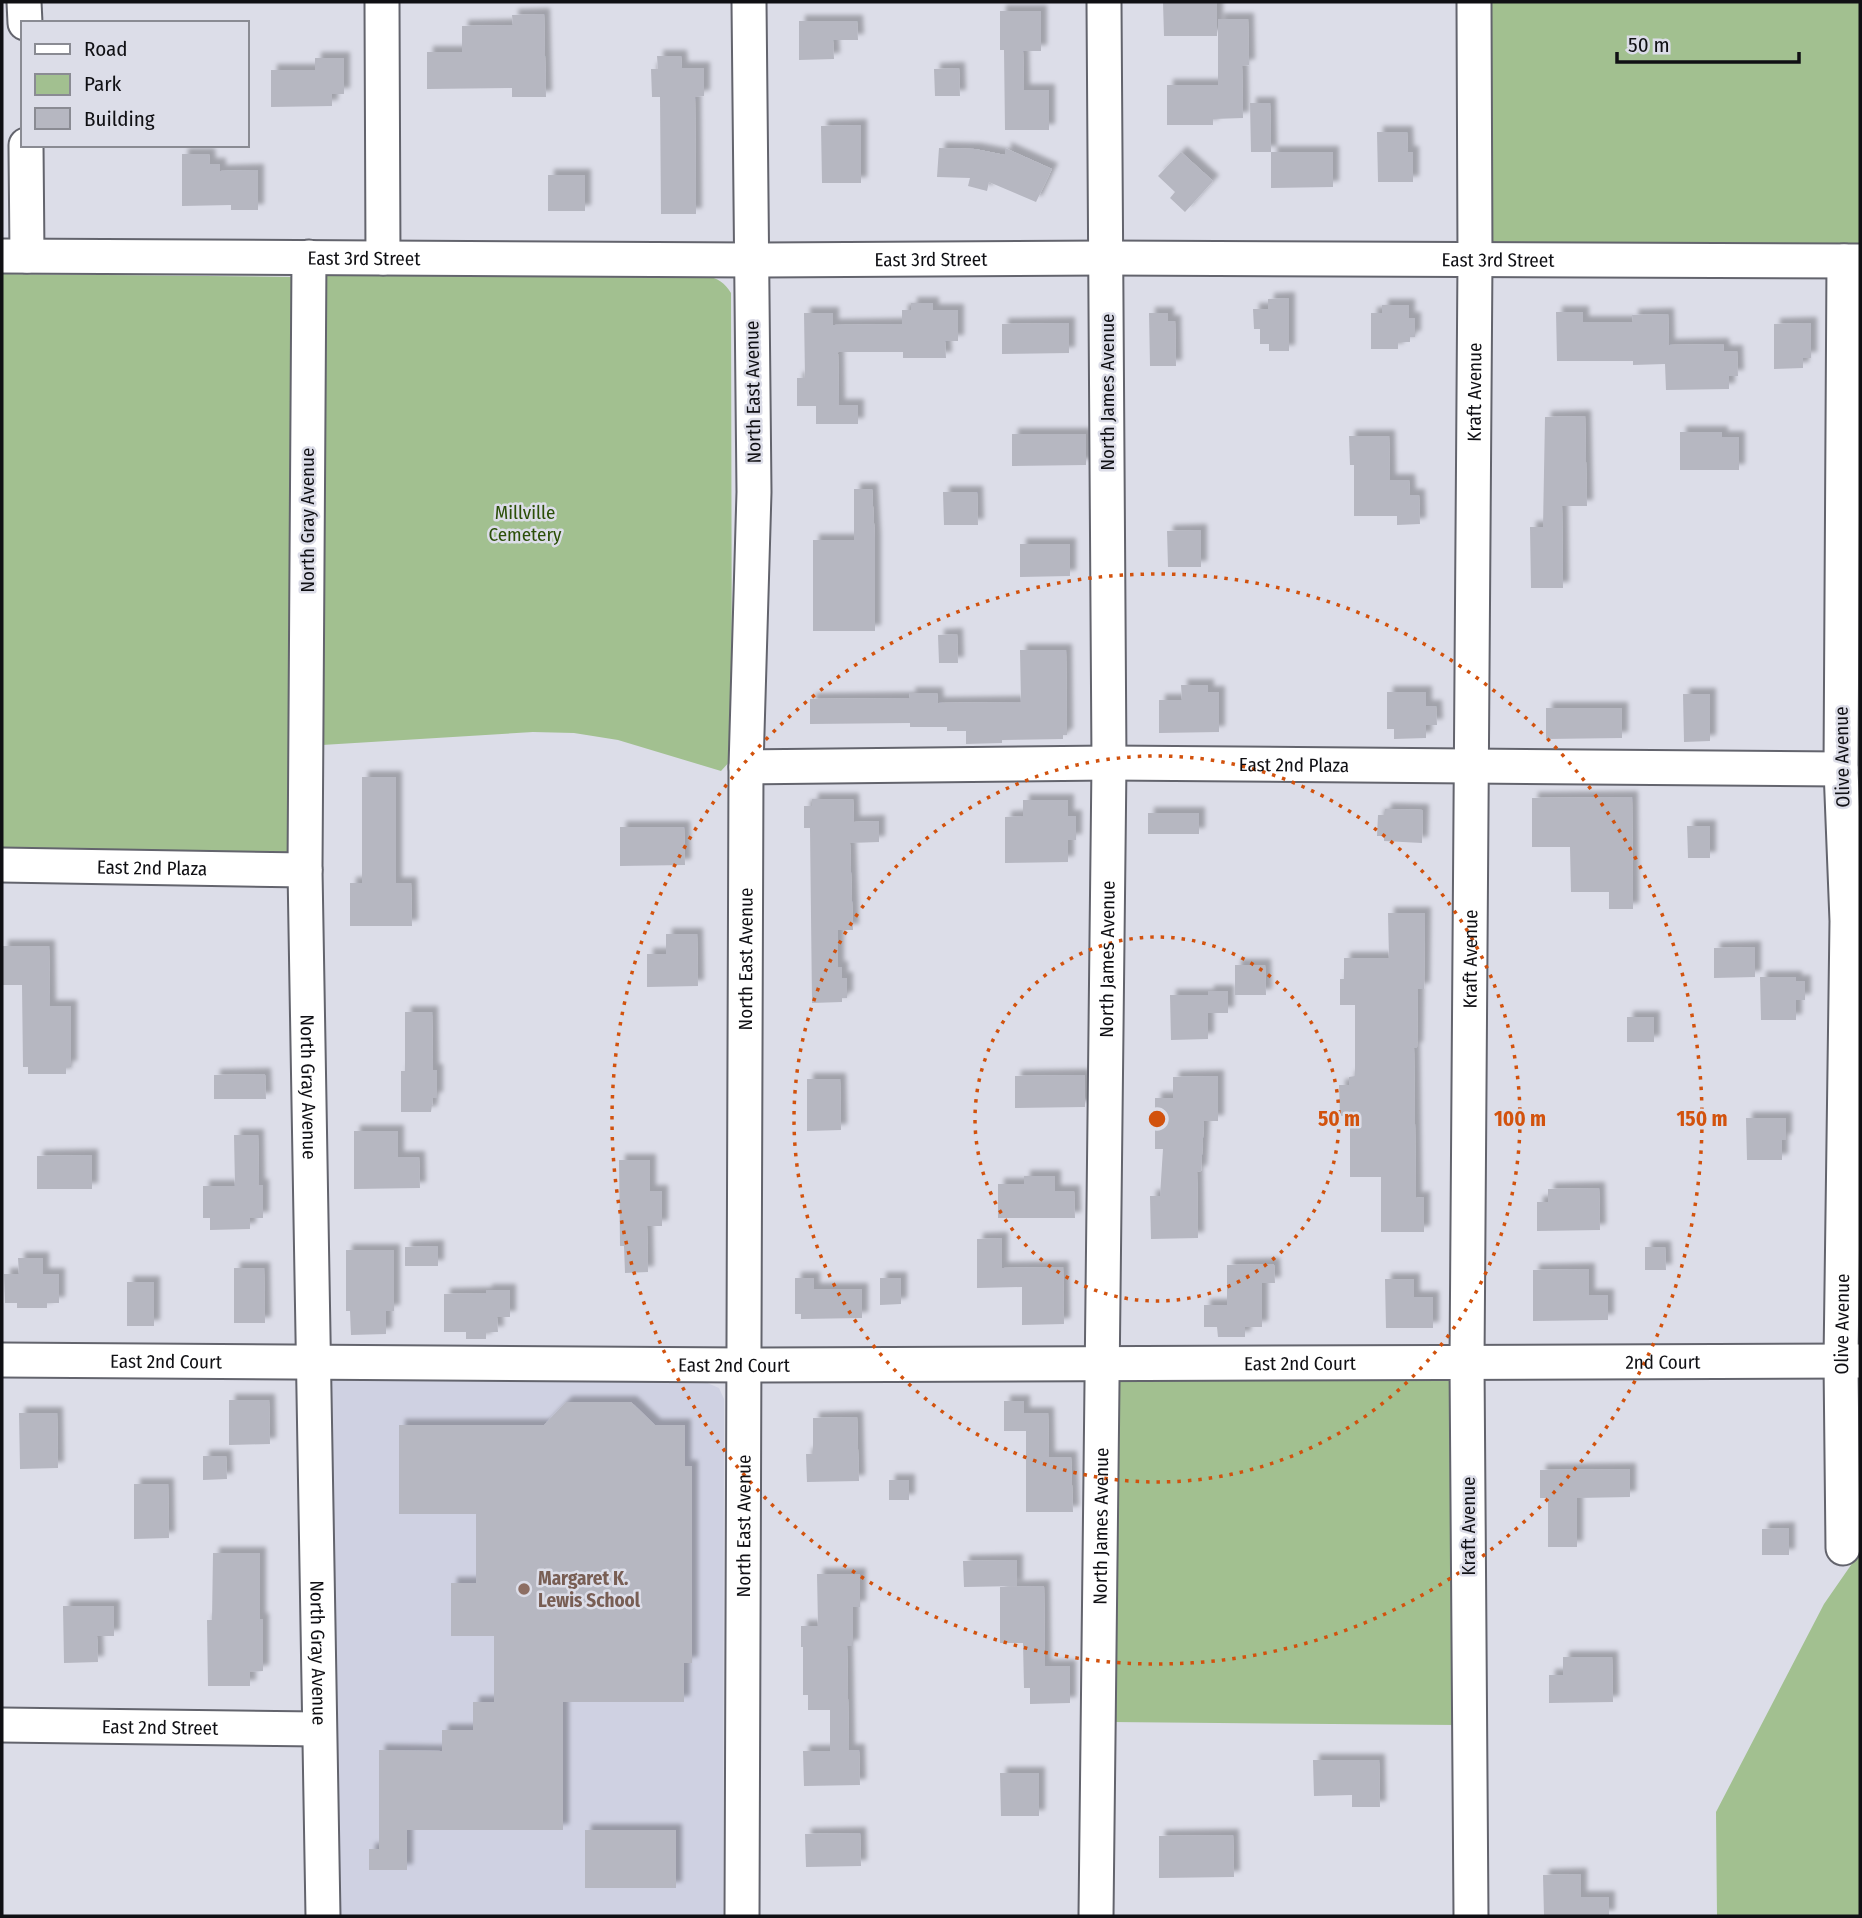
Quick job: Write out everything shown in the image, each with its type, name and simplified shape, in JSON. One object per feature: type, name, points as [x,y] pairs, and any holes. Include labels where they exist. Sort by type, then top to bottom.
[{"type":"street","points":[[24,2],[24,21]]},
{"type":"street","points":[[382,2],[383,258]]},
{"type":"street","name":"North East Avenue","points":[[742,1916],[746,767],[754,492],[749,2]]},
{"type":"street","name":"North James Avenue","points":[[1096,1916],[1109,763],[1104,2]]},
{"type":"street","name":"Kraft Avenue","points":[[1471,1916],[1467,1363],[1475,259],[1474,2]]},
{"type":"street","points":[[15,256],[26,147]]},
{"type":"street","name":"East 3rd Street","points":[[15,256],[1852,261]]},
{"type":"street","name":"North Gray Avenue","points":[[309,257],[305,870],[323,1916]]},
{"type":"street","name":"Olive Avenue","points":[[1843,1548],[1850,1361],[1853,922],[1841,769],[1852,261]]},
{"type":"street","name":"East 2nd Plaza","points":[[746,767],[1109,763],[1841,769]]},
{"type":"street","name":"East 2nd Plaza","points":[[2,865],[305,870]]},
{"type":"street","name":"East 2nd Court","points":[[2,1360],[743,1365],[1467,1363]]},
{"type":"street","name":"2nd Court","points":[[1467,1363],[1850,1361]]},
{"type":"street","name":"East 2nd Street","points":[[2,1725],[318,1729]]},
{"type":"shaded area","name":"Margaret K. Lewis School","points":[[324,1376],[705,1382],[719,1388],[724,1399],[723,1916],[334,1916]]},
{"type":"green space","points":[[1486,2],[1860,2],[1860,247],[1487,245]]},
{"type":"green space","points":[[2,274],[293,277],[290,853],[285,856],[2,856]]},
{"type":"green space","name":"Millville Cemetery","points":[[705,276],[717,280],[729,289],[732,746],[731,760],[721,771],[618,740],[574,733],[533,732],[322,745],[323,277]]},
{"type":"green space","points":[[1455,1377],[1457,1725],[1111,1722],[1116,1378]]},
{"type":"green space","points":[[1860,1552],[1860,1916],[1717,1916],[1716,1812],[1824,1604]]},
{"type":"building","points":[[1163,2],[1217,2],[1217,36],[1164,36]]},
{"type":"building","points":[[1000,11],[1041,11],[1041,51],[1023,51],[1024,90],[1049,90],[1049,130],[1005,130],[1004,50],[1000,50]]},
{"type":"building","points":[[544,14],[546,97],[512,97],[512,88],[427,89],[427,52],[462,52],[462,26],[513,25],[512,15]]},
{"type":"building","points":[[1218,19],[1248,19],[1249,65],[1242,66],[1243,118],[1213,119],[1213,125],[1167,125],[1167,85],[1218,85]]},
{"type":"building","points":[[799,21],[857,21],[858,40],[833,40],[834,59],[799,60]]},
{"type":"building","points":[[657,56],[681,56],[682,68],[704,68],[704,96],[695,97],[696,214],[661,214],[660,97],[652,97],[651,69],[658,69]]},
{"type":"building","points":[[315,58],[344,58],[344,94],[332,94],[332,106],[271,107],[271,70],[315,70]]},
{"type":"building","points":[[959,68],[960,96],[935,96],[934,69]]},
{"type":"building","points":[[1250,103],[1270,103],[1271,152],[1251,152]]},
{"type":"building","points":[[861,125],[861,183],[822,183],[821,126]]},
{"type":"building","points":[[1377,132],[1407,132],[1408,152],[1413,152],[1413,182],[1378,182]]},
{"type":"building","points":[[939,148],[975,149],[1005,155],[1005,148],[1052,169],[1036,202],[989,182],[987,191],[968,186],[970,178],[937,177]]},
{"type":"building","points":[[1181,152],[1213,181],[1185,212],[1170,198],[1175,192],[1158,176]]},
{"type":"building","points":[[1271,152],[1333,152],[1333,187],[1271,188]]},
{"type":"building","points":[[182,154],[209,154],[210,164],[220,164],[220,171],[258,170],[258,210],[231,210],[231,205],[182,206]]},
{"type":"building","points":[[548,175],[585,175],[585,211],[548,211]]},
{"type":"building","points":[[1289,298],[1289,351],[1269,351],[1269,344],[1260,344],[1260,329],[1254,329],[1253,309],[1268,309],[1268,299]]},
{"type":"building","points":[[911,303],[933,303],[933,310],[958,310],[958,341],[945,341],[946,358],[903,358],[903,352],[838,352],[839,405],[858,405],[858,424],[816,424],[816,406],[797,406],[797,378],[805,378],[804,313],[833,313],[833,325],[902,324],[902,310],[911,310]]},
{"type":"building","points":[[1382,305],[1409,305],[1409,318],[1415,318],[1415,337],[1410,337],[1410,342],[1398,342],[1398,349],[1371,349],[1371,313],[1382,313]]},
{"type":"building","points":[[1556,312],[1583,312],[1583,322],[1633,322],[1632,315],[1668,314],[1669,345],[1723,344],[1724,351],[1737,351],[1738,376],[1729,376],[1729,389],[1666,390],[1665,364],[1633,365],[1633,361],[1557,361]]},
{"type":"building","points":[[1149,313],[1168,313],[1168,321],[1175,321],[1176,366],[1150,366]]},
{"type":"building","points":[[1069,323],[1069,353],[1002,354],[1002,324]]},
{"type":"building","points":[[1811,323],[1811,358],[1803,358],[1803,368],[1774,369],[1774,324]]},
{"type":"building","points":[[1585,416],[1587,506],[1562,506],[1563,588],[1531,588],[1530,527],[1543,527],[1545,417]]},
{"type":"building","points":[[1680,432],[1722,432],[1722,437],[1739,437],[1739,470],[1680,470]]},
{"type":"building","points":[[1012,434],[1086,434],[1086,465],[1012,466]]},
{"type":"building","points":[[1349,436],[1389,436],[1390,480],[1409,480],[1410,495],[1419,495],[1420,524],[1397,525],[1397,516],[1354,516],[1354,465],[1350,465]]},
{"type":"building","points":[[854,489],[872,489],[875,631],[813,631],[813,540],[854,540]]},
{"type":"building","points":[[943,492],[977,492],[978,525],[944,525]]},
{"type":"building","points":[[1201,530],[1201,567],[1168,567],[1167,531]]},
{"type":"building","points":[[1020,544],[1070,544],[1070,576],[1020,577]]},
{"type":"building","points":[[957,634],[958,663],[939,663],[938,635]]},
{"type":"building","points":[[1020,650],[1066,650],[1067,735],[1063,735],[1063,739],[1002,740],[1002,743],[966,744],[966,731],[947,731],[947,727],[910,727],[910,723],[810,724],[810,699],[910,698],[909,693],[937,693],[938,703],[1021,702]]},
{"type":"building","points":[[1181,685],[1208,685],[1208,692],[1219,692],[1219,732],[1159,733],[1159,700],[1182,700]]},
{"type":"building","points":[[1387,692],[1426,692],[1426,706],[1436,706],[1437,725],[1426,725],[1426,738],[1394,739],[1394,729],[1387,729]]},
{"type":"building","points":[[1683,694],[1710,694],[1710,741],[1684,742]]},
{"type":"building","points":[[1546,708],[1622,708],[1622,738],[1546,739]]},
{"type":"building","points":[[362,777],[396,777],[396,883],[411,883],[412,926],[350,926],[350,883],[362,883]]},
{"type":"building","points":[[1632,797],[1633,909],[1609,909],[1609,892],[1571,892],[1570,847],[1532,847],[1532,798]]},
{"type":"building","points":[[812,799],[853,799],[854,822],[879,821],[879,842],[850,843],[853,930],[838,930],[838,967],[842,967],[842,978],[847,978],[847,998],[842,998],[842,1002],[812,1003],[810,828],[804,828],[804,806],[812,806]]},
{"type":"building","points":[[1023,800],[1068,800],[1068,816],[1076,816],[1076,840],[1068,840],[1068,862],[1005,863],[1005,817],[1023,816]]},
{"type":"building","points":[[1385,809],[1423,810],[1422,843],[1384,841],[1384,836],[1377,836],[1378,815],[1385,815]]},
{"type":"building","points":[[1148,813],[1199,813],[1199,834],[1148,834]]},
{"type":"building","points":[[1687,826],[1710,826],[1710,858],[1688,858]]},
{"type":"building","points":[[620,827],[684,827],[685,865],[620,866]]},
{"type":"building","points":[[1388,913],[1425,913],[1424,989],[1418,989],[1417,1048],[1414,1048],[1416,1198],[1424,1197],[1424,1232],[1381,1232],[1381,1177],[1350,1177],[1350,1116],[1340,1116],[1339,1085],[1349,1085],[1349,1077],[1355,1076],[1355,1005],[1340,1005],[1340,979],[1344,979],[1344,958],[1389,958]]},
{"type":"building","points":[[666,934],[697,934],[698,986],[647,987],[647,954],[666,954]]},
{"type":"building","points":[[2,946],[49,946],[50,1006],[71,1006],[71,1067],[66,1067],[66,1074],[28,1074],[28,1067],[23,1067],[22,985],[2,985]]},
{"type":"building","points":[[1755,947],[1755,977],[1714,978],[1714,948]]},
{"type":"building","points":[[1235,965],[1265,965],[1266,995],[1235,995]]},
{"type":"building","points":[[1760,977],[1796,977],[1796,981],[1805,981],[1805,1000],[1796,1000],[1796,1020],[1761,1020]]},
{"type":"building","points":[[1208,991],[1228,991],[1228,1013],[1208,1013],[1208,1039],[1171,1040],[1170,995],[1208,995]]},
{"type":"building","points":[[405,1012],[432,1012],[433,1070],[437,1070],[437,1098],[433,1098],[431,1112],[401,1112],[401,1071],[405,1071]]},
{"type":"building","points":[[1627,1017],[1654,1017],[1654,1042],[1627,1042]]},
{"type":"building","points":[[265,1074],[266,1099],[214,1099],[214,1075]]},
{"type":"building","points":[[1085,1075],[1085,1107],[1015,1108],[1015,1076]]},
{"type":"building","points":[[1218,1076],[1218,1121],[1204,1121],[1201,1172],[1197,1171],[1198,1238],[1151,1239],[1150,1196],[1160,1196],[1163,1149],[1155,1149],[1155,1098],[1173,1098],[1173,1077]]},
{"type":"building","points":[[807,1079],[840,1079],[841,1130],[807,1131]]},
{"type":"building","points":[[1746,1118],[1786,1118],[1782,1160],[1747,1160]]},
{"type":"building","points":[[354,1131],[398,1131],[398,1157],[419,1157],[420,1188],[354,1189]]},
{"type":"building","points":[[234,1135],[258,1135],[263,1218],[250,1218],[250,1229],[210,1230],[210,1218],[203,1218],[203,1186],[235,1186]]},
{"type":"building","points":[[92,1155],[92,1189],[37,1189],[37,1156]]},
{"type":"building","points":[[619,1160],[650,1160],[650,1191],[662,1191],[662,1226],[647,1226],[648,1272],[625,1273],[624,1246],[620,1246]]},
{"type":"building","points":[[1024,1176],[1055,1176],[1055,1191],[1074,1191],[1075,1218],[998,1218],[998,1184],[1024,1184]]},
{"type":"building","points":[[1599,1188],[1600,1230],[1537,1231],[1537,1202],[1548,1202],[1548,1189]]},
{"type":"building","points":[[1002,1238],[1002,1268],[1063,1267],[1064,1324],[1022,1325],[1022,1287],[977,1288],[977,1239]]},
{"type":"building","points":[[438,1246],[438,1266],[405,1266],[405,1247]]},
{"type":"building","points":[[1645,1247],[1665,1247],[1666,1270],[1645,1270]]},
{"type":"building","points":[[346,1250],[394,1250],[394,1311],[386,1311],[386,1334],[351,1335],[350,1311],[346,1311]]},
{"type":"building","points":[[18,1258],[43,1258],[43,1274],[59,1274],[59,1303],[47,1303],[47,1308],[17,1308],[17,1303],[5,1303],[4,1274],[19,1274]]},
{"type":"building","points":[[1274,1264],[1275,1283],[1262,1283],[1262,1327],[1245,1327],[1245,1337],[1218,1337],[1217,1327],[1204,1327],[1204,1305],[1227,1305],[1227,1265]]},
{"type":"building","points":[[234,1268],[264,1268],[265,1323],[234,1323]]},
{"type":"building","points":[[1589,1269],[1589,1295],[1608,1295],[1608,1320],[1533,1321],[1533,1270]]},
{"type":"building","points":[[795,1278],[814,1278],[814,1289],[862,1289],[862,1318],[801,1319],[801,1314],[795,1314]]},
{"type":"building","points":[[880,1278],[901,1278],[901,1304],[880,1305]]},
{"type":"building","points":[[1385,1279],[1414,1279],[1414,1297],[1433,1297],[1433,1328],[1386,1328]]},
{"type":"building","points":[[127,1282],[154,1282],[154,1326],[127,1326]]},
{"type":"building","points":[[486,1290],[510,1290],[510,1317],[497,1317],[498,1332],[486,1332],[486,1339],[466,1339],[466,1332],[444,1332],[444,1294],[486,1293]]},
{"type":"building","points":[[229,1400],[269,1400],[270,1444],[229,1445]]},
{"type":"building","points":[[1004,1401],[1024,1401],[1024,1413],[1048,1413],[1049,1457],[1071,1457],[1073,1512],[1026,1512],[1026,1431],[1004,1431]]},
{"type":"building","points":[[566,1402],[631,1402],[655,1425],[685,1425],[685,1466],[692,1466],[692,1663],[684,1663],[684,1702],[563,1702],[563,1830],[407,1830],[407,1870],[369,1870],[369,1849],[379,1849],[379,1750],[442,1751],[442,1730],[473,1730],[473,1702],[494,1702],[494,1636],[451,1636],[451,1583],[476,1583],[476,1514],[399,1514],[399,1425],[544,1425]]},
{"type":"building","points":[[19,1413],[57,1413],[58,1468],[20,1469]]},
{"type":"building","points":[[857,1417],[859,1481],[807,1482],[806,1454],[813,1454],[813,1418]]},
{"type":"building","points":[[203,1456],[226,1456],[227,1479],[203,1480]]},
{"type":"building","points":[[1630,1469],[1630,1497],[1577,1498],[1577,1547],[1548,1547],[1548,1498],[1540,1498],[1540,1470]]},
{"type":"building","points":[[889,1480],[909,1480],[909,1500],[889,1500]]},
{"type":"building","points":[[134,1484],[168,1484],[169,1538],[134,1539]]},
{"type":"building","points":[[1789,1528],[1789,1555],[1762,1555],[1762,1529]]},
{"type":"building","points":[[213,1553],[260,1553],[263,1671],[250,1672],[250,1686],[208,1686],[207,1620],[212,1620]]},
{"type":"building","points":[[1017,1560],[1017,1586],[964,1587],[963,1561]]},
{"type":"building","points":[[817,1574],[860,1574],[860,1607],[853,1607],[853,1646],[847,1646],[849,1750],[859,1750],[860,1785],[804,1786],[803,1751],[830,1751],[830,1710],[808,1710],[808,1695],[803,1695],[801,1626],[818,1626]]},
{"type":"building","points":[[1044,1586],[1045,1666],[1070,1666],[1070,1703],[1030,1704],[1030,1688],[1024,1688],[1023,1643],[1000,1643],[1000,1587]]},
{"type":"building","points":[[63,1606],[114,1606],[114,1636],[97,1636],[98,1662],[64,1663]]},
{"type":"building","points":[[1563,1657],[1612,1657],[1613,1702],[1549,1703],[1549,1675],[1563,1675]]},
{"type":"building","points":[[1313,1760],[1379,1760],[1380,1807],[1352,1807],[1352,1795],[1314,1796]]},
{"type":"building","points":[[1000,1773],[1039,1773],[1039,1816],[1001,1816]]},
{"type":"building","points":[[585,1830],[676,1830],[676,1888],[585,1888]]},
{"type":"building","points":[[860,1833],[861,1866],[806,1867],[805,1834]]},
{"type":"building","points":[[1233,1835],[1234,1877],[1159,1878],[1159,1836]]},
{"type":"building","points":[[1581,1874],[1581,1897],[1609,1897],[1609,1916],[1544,1916],[1543,1875]]},
{"type":"place","name":"Margaret K. Lewis School","points":[[524,1589]]}]
